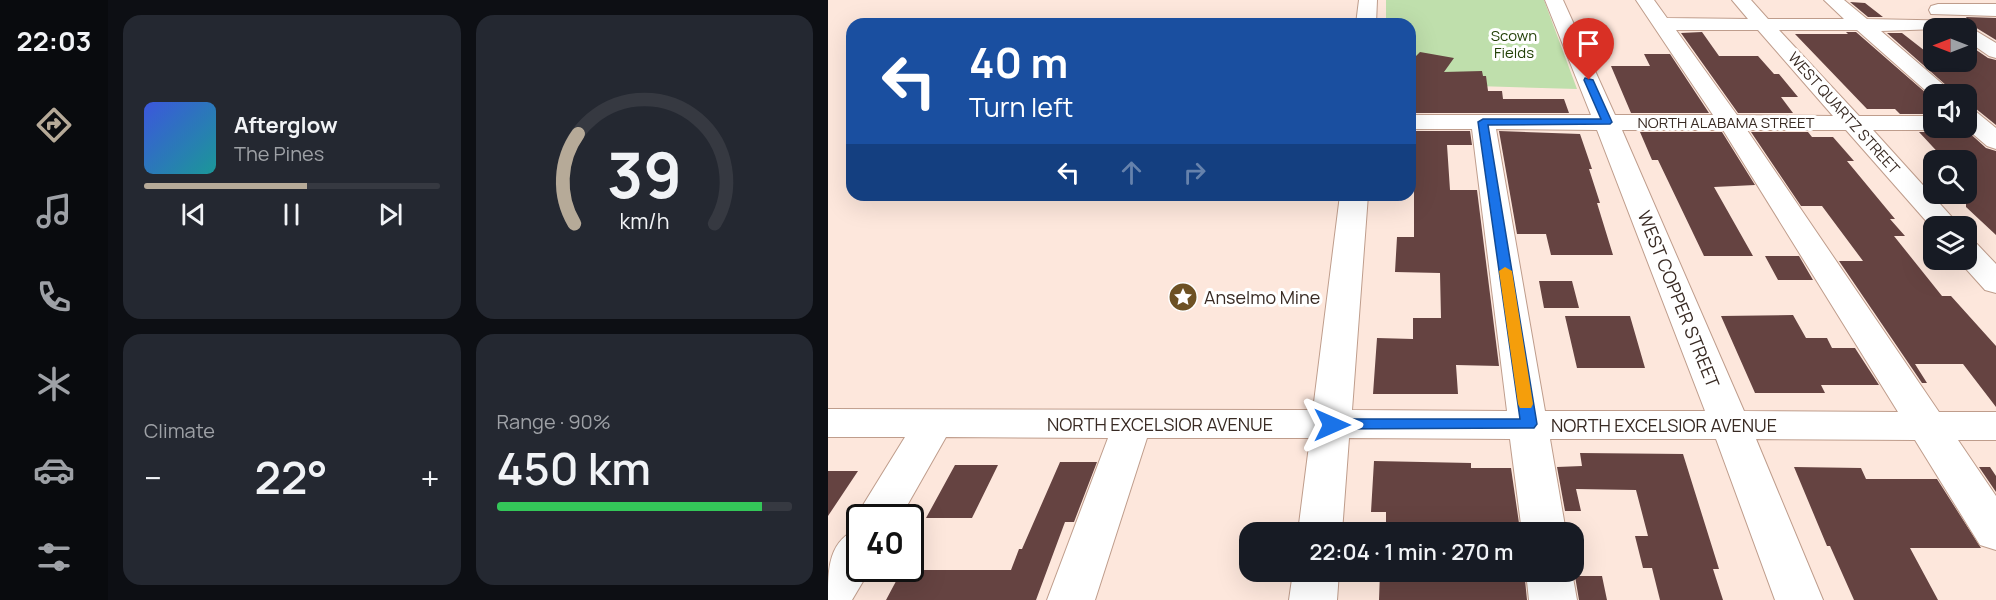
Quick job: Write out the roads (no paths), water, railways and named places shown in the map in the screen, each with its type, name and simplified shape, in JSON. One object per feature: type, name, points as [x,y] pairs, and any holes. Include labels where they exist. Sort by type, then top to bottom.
[{"type":"street","points":[[1366,18],[1368,0]]},
{"type":"street","name":"WEST COPPER STREET","points":[[1554,0],[1607,122],[1731,425],[1799,600]]},
{"type":"street","name":"WEST QUARTZ STREET","points":[[1741,0],[1937,216]]},
{"type":"street","points":[[1833,0],[1931,84]]},
{"type":"street","points":[[1931,5],[1996,10]]},
{"type":"street","points":[[1931,5],[1949,18]]},
{"type":"street","points":[[1654,12],[1763,24],[1923,27]]},
{"type":"street","points":[[1654,12],[1730,122],[1996,532]]},
{"type":"street","points":[[1977,38],[1996,52]]},
{"type":"street","name":"NORTH ALABAMA STREET","points":[[1416,122],[1923,123]]},
{"type":"street","points":[[1483,122],[1543,522]]},
{"type":"street","points":[[1977,122],[1996,141]]},
{"type":"street","points":[[1321,522],[1353,201]]},
{"type":"street","points":[[1977,262],[1996,283]]},
{"type":"street","name":"NORTH EXCELSIOR AVENUE","points":[[828,423],[1996,426]]},
{"type":"street","points":[[885,504],[934,424]]},
{"type":"street","points":[[1071,600],[1132,425]]},
{"type":"street","points":[[828,598],[846,569]]},
{"type":"street","points":[[1312,600],[1315,582]]},
{"type":"street","points":[[1550,582],[1553,600]]},
{"type":"place","name":"Anselmo Mine","points":[[1183,297]]},
{"type":"park label","name":"Scown Fields","points":[[1514,44]]}]
